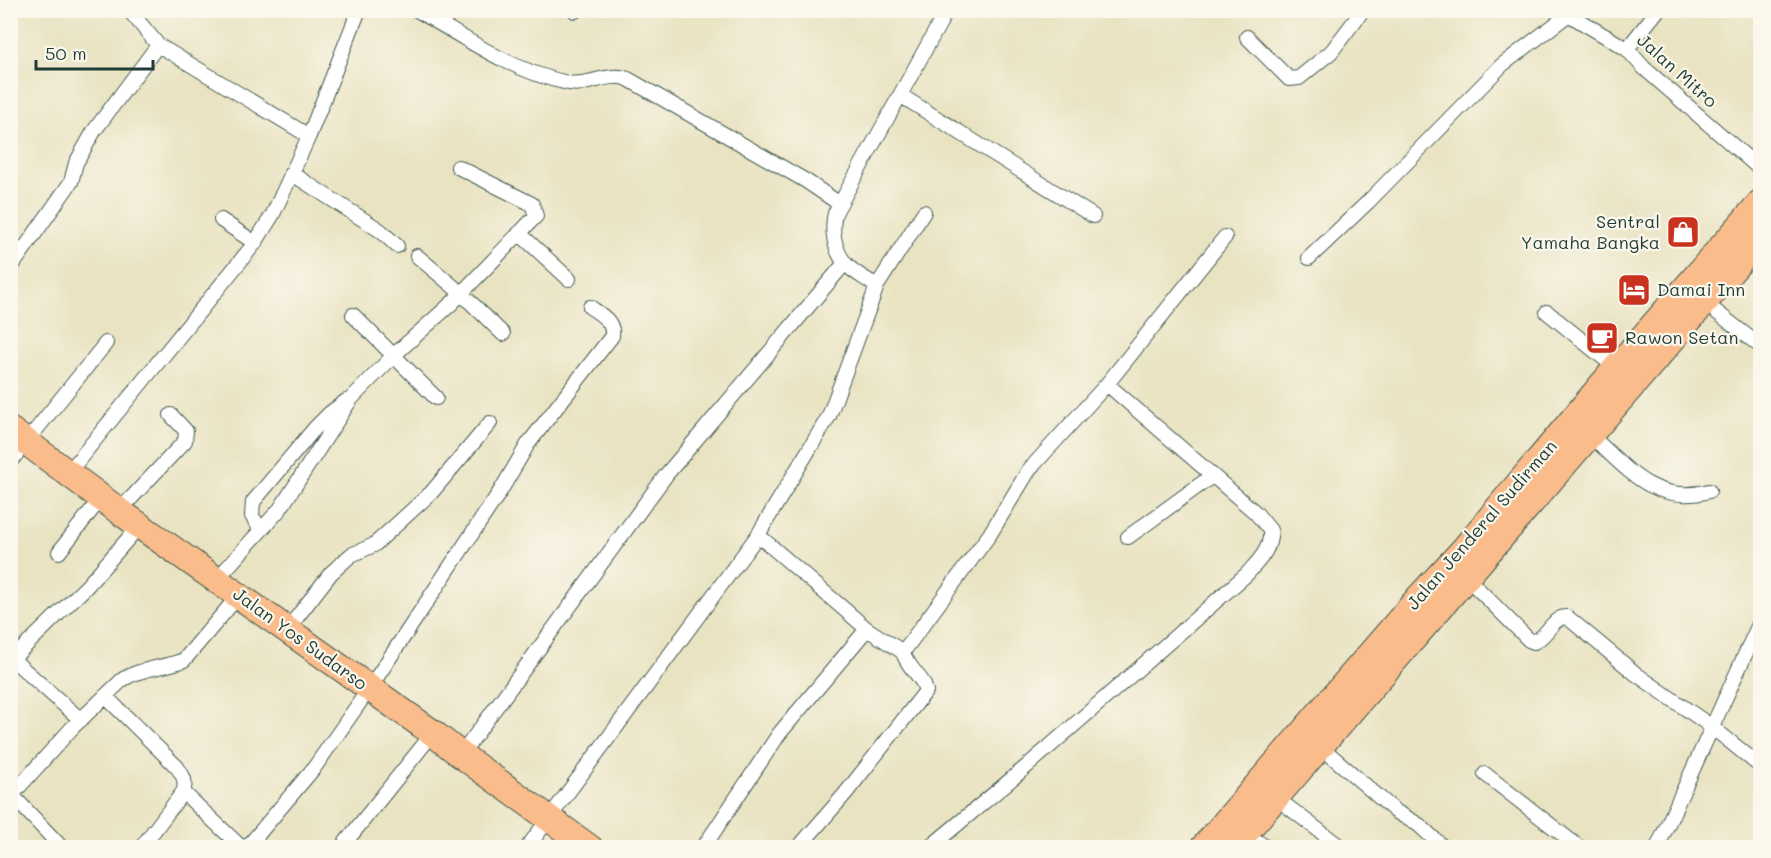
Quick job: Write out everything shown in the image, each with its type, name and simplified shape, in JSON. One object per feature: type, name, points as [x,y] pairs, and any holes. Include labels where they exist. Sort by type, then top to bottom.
[{"type":"highway","name":"Jalan Jenderal Sudirman","points":[[1239,840],[1320,747],[1464,549],[1616,368],[1761,203]]},
{"type":"highway","name":"Jalan Jenderal Sudirman","points":[[1203,848],[1396,641],[1467,578],[1761,238]]},
{"type":"highway","name":"Jalan Yos Sudarso","points":[[19,436],[110,504],[433,733],[590,848]]},
{"type":"street","points":[[129,10],[158,45],[309,136]]},
{"type":"street","points":[[68,473],[255,243],[273,214],[309,136],[359,10]]},
{"type":"street","points":[[417,10],[501,59],[559,81],[577,84],[618,76],[628,79],[806,181],[840,204]]},
{"type":"street","points":[[877,286],[845,263],[834,238],[834,219],[840,204],[948,10]]},
{"type":"street","points":[[1247,37],[1289,79],[1299,78],[1331,52],[1363,10]]},
{"type":"street","points":[[1627,49],[1658,10]]},
{"type":"street","points":[[1309,258],[1368,202],[1502,65],[1565,13]]},
{"type":"street","name":"Jalan Mitro","points":[[1565,13],[1627,49],[1644,68],[1761,169]]},
{"type":"street","points":[[10,269],[71,182],[76,163],[94,131],[158,45]]},
{"type":"street","points":[[900,95],[1093,216]]},
{"type":"street","points":[[217,579],[280,509],[351,399],[394,355],[461,293],[536,216],[532,204],[458,167]]},
{"type":"street","points":[[291,173],[381,231],[397,246]]},
{"type":"street","points":[[527,848],[758,535],[829,416],[877,286],[924,212]]},
{"type":"street","points":[[221,220],[255,243]]},
{"type":"street","points":[[519,233],[569,279]]},
{"type":"street","points":[[903,652],[990,534],[1029,470],[1107,384],[1225,237]]},
{"type":"street","points":[[417,256],[461,293],[503,334]]},
{"type":"street","points":[[461,755],[666,475],[845,263]]},
{"type":"street","points":[[1705,303],[1761,346]]},
{"type":"street","points":[[183,792],[236,843],[245,847],[314,768],[501,490],[528,444],[612,336],[613,330],[610,324],[590,308]]},
{"type":"street","points":[[1547,312],[1616,368]]},
{"type":"street","points":[[353,315],[436,398]]},
{"type":"street","points":[[10,462],[19,436],[106,343]]},
{"type":"street","points":[[929,848],[1026,767],[1247,574],[1265,553],[1271,537],[1267,525],[1107,384]]},
{"type":"street","points":[[261,530],[252,516],[253,502],[330,413],[351,399]]},
{"type":"street","points":[[58,552],[110,504],[185,441],[186,430],[171,415]]},
{"type":"street","points":[[287,630],[331,573],[351,555],[374,545],[431,493],[490,423]]},
{"type":"street","points":[[1590,435],[1635,475],[1654,488],[1674,495],[1692,495],[1709,491]]},
{"type":"street","points":[[1128,537],[1212,476]]},
{"type":"street","points":[[81,720],[11,658],[87,586],[140,525]]},
{"type":"street","points":[[758,535],[867,629],[903,652],[905,660],[925,687],[926,694],[798,848]]},
{"type":"street","points":[[1467,578],[1529,640],[1534,642],[1539,640],[1559,618],[1567,616],[1636,674],[1712,727],[1761,766]]},
{"type":"street","points":[[62,848],[11,796],[105,696],[131,674],[184,660],[239,595]]},
{"type":"street","points":[[1657,848],[1759,625]]},
{"type":"street","points":[[703,848],[779,734],[867,629]]},
{"type":"street","points":[[105,696],[177,767],[186,784],[183,792],[141,848]]},
{"type":"street","points":[[341,848],[433,733]]},
{"type":"street","points":[[1320,747],[1395,812],[1419,825],[1444,848]]},
{"type":"street","points":[[1485,774],[1580,848]]},
{"type":"street","points":[[1275,797],[1342,848]]},
{"type":"street","points":[[1239,840],[1267,848]]},
{"type":"place","name":"Sentral Yamaha Bangka","points":[[1683,232]]},
{"type":"place","name":"Damai Inn","points":[[1634,290]]},
{"type":"place","name":"Rawon Setan","points":[[1602,338]]}]
